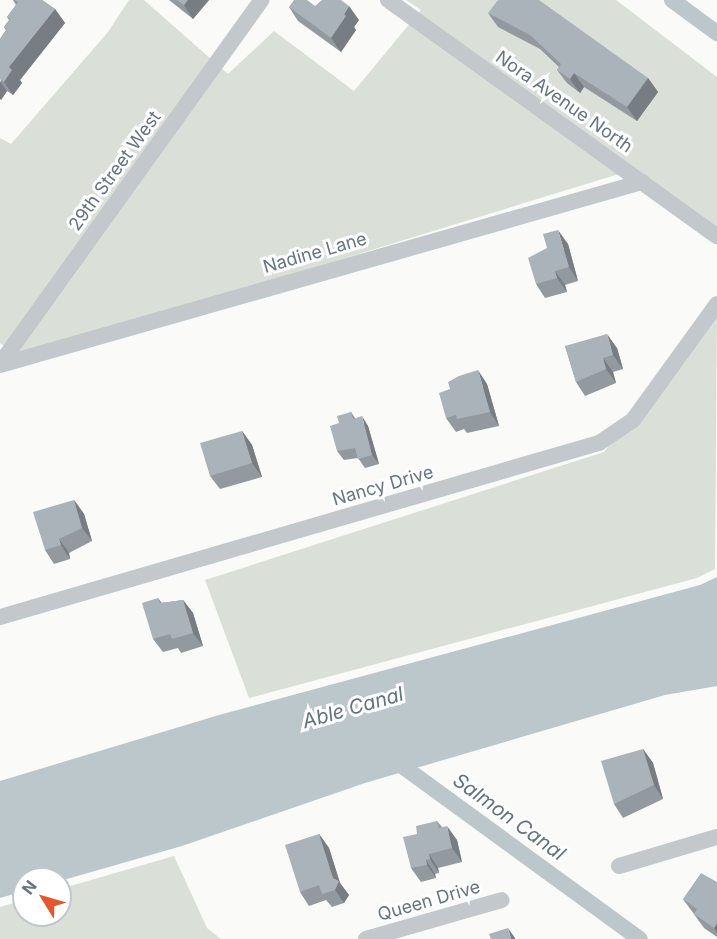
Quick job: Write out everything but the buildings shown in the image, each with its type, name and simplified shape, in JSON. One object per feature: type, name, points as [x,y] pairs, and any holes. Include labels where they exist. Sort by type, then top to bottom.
[{"type":"street","name":"29th Street West","points":[[0,364],[262,0]]},
{"type":"street","name":"Nora Avenue North","points":[[388,0],[717,236]]},
{"type":"street","name":"Nadine Lane","points":[[0,364],[642,182]]},
{"type":"street","name":"Nancy Drive","points":[[0,617],[599,443],[633,420],[717,304]]},
{"type":"street","points":[[619,866],[717,837]]},
{"type":"street","name":"Queen Drive","points":[[366,939],[502,900]]},
{"type":"shaded area","points":[[129,0],[144,0],[228,74],[274,31],[354,91],[421,10],[406,0],[616,0],[717,77],[717,242],[619,174],[20,358],[0,343],[0,138],[11,144],[108,32]]},
{"type":"shaded area","points":[[717,304],[715,569],[697,578],[249,698],[205,580],[604,452]]},
{"type":"shaded area","points":[[174,856],[207,928],[221,939],[0,939],[0,907],[12,904],[12,927],[72,927],[72,886]]},
{"type":"water","name":"Able Canal","points":[[717,577],[717,686],[665,695],[365,783],[182,846],[72,878],[72,867],[12,867],[12,894],[0,898],[0,781],[219,715],[700,585]]},
{"type":"waterway","points":[[672,0],[717,33]]},
{"type":"waterway","name":"Salmon Canal","points":[[390,757],[640,939]]}]
